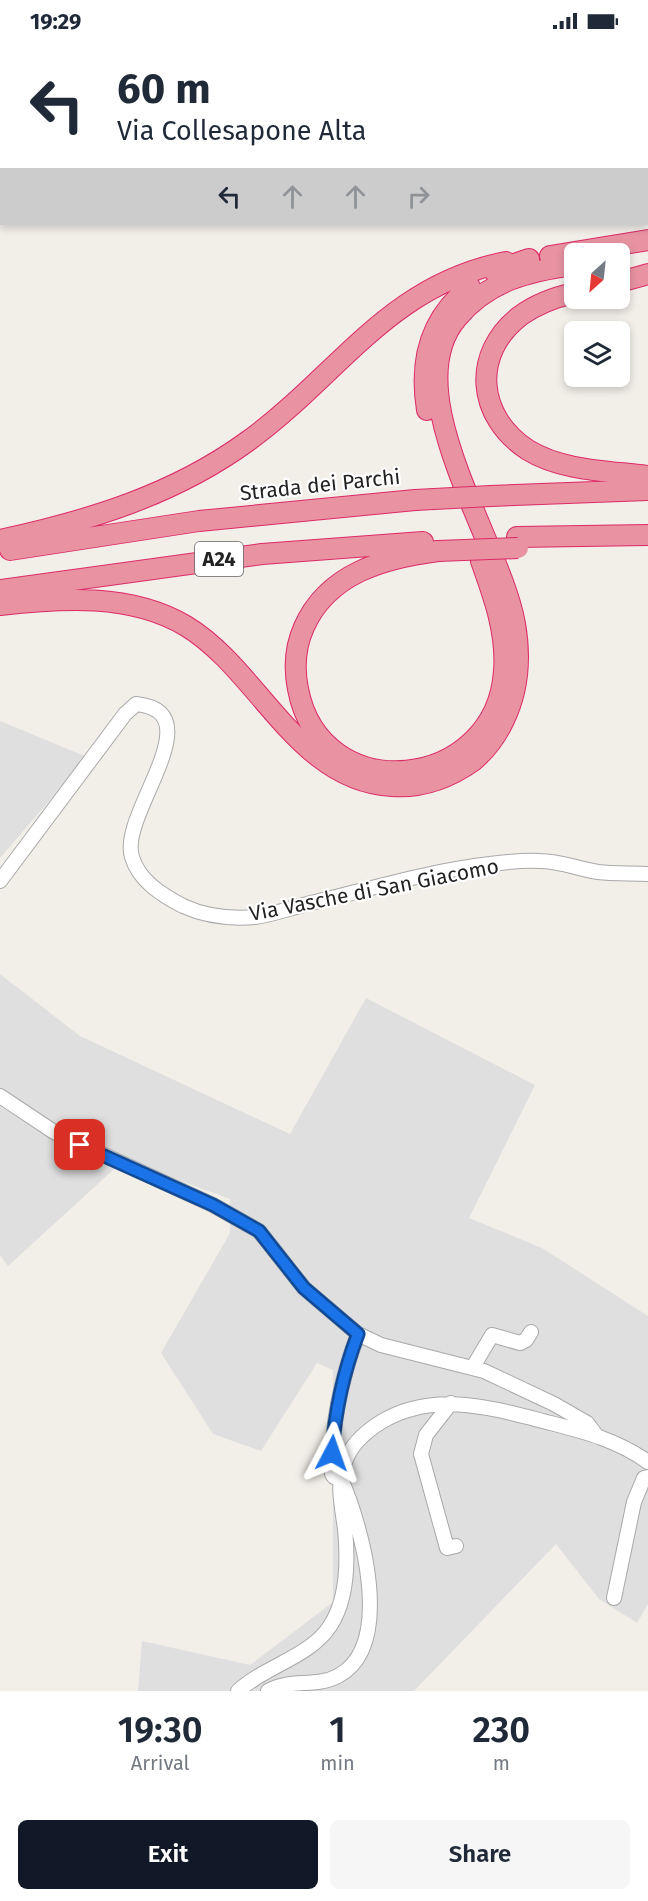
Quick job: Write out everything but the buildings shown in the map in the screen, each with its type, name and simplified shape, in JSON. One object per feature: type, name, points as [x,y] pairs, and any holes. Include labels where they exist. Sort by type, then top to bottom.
[{"type":"highway","points":[[0,540],[111,512],[172,487],[218,461],[275,420],[372,328],[399,307],[462,274],[529,259],[648,240]]},
{"type":"highway","points":[[630,257],[648,253]]},
{"type":"highway","points":[[439,546],[387,560],[348,577],[310,613],[300,636],[296,677],[300,700],[309,723],[337,753],[356,764],[378,770],[404,772],[427,769],[448,760],[465,749],[482,733],[493,714],[500,694],[505,651],[498,611],[431,428],[423,374],[430,339],[444,312],[478,280],[498,269],[529,259]]},
{"type":"highway","points":[[0,605],[90,600],[152,611],[184,625],[209,641],[250,682],[299,739],[341,771],[383,785],[403,787],[423,784],[457,771],[475,759],[501,728],[512,704],[518,677],[518,650],[508,595],[443,423],[437,392],[437,365],[443,341],[453,322],[470,302],[508,279],[564,267]]},
{"type":"highway","points":[[630,279],[648,274]]},
{"type":"highway","points":[[564,296],[541,304],[521,316],[505,331],[493,350],[487,370],[486,389],[490,408],[498,423],[512,438],[551,460],[591,469],[648,476]]},
{"type":"highway","name":"Strada dei Parchi","points":[[0,552],[199,522],[415,500],[648,490]]},
{"type":"highway","name":"A24","points":[[0,590],[262,554],[517,543],[585,535],[648,535]]},
{"type":"street","name":"Via Vasche di San Giacomo","points":[[0,881],[124,714],[136,704],[153,706],[164,715],[169,733],[164,753],[132,827],[131,855],[138,873],[185,907],[222,917],[256,917],[427,876],[489,864],[541,861],[600,872],[648,873]]},
{"type":"street","points":[[0,1096],[54,1132],[213,1205],[259,1231],[304,1288],[358,1334],[399,1350],[473,1367],[554,1404],[587,1423],[596,1435]]},
{"type":"street","points":[[473,1367],[492,1335],[520,1343],[526,1340],[531,1332]]},
{"type":"street","points":[[268,1691],[282,1683],[314,1683],[340,1675],[352,1665],[361,1651],[368,1630],[366,1555],[350,1501],[340,1479],[334,1477],[332,1473],[334,1424],[343,1381],[358,1334]]},
{"type":"street","points":[[451,1403],[426,1435],[422,1454],[447,1548],[456,1546]]},
{"type":"street","points":[[238,1691],[318,1638],[329,1628],[337,1613],[346,1574],[340,1479],[348,1453],[370,1428],[407,1409],[451,1403],[499,1410],[596,1435],[648,1462]]},
{"type":"street","points":[[614,1598],[634,1502],[644,1478],[648,1477]]},
{"type":"shaded area","points":[[0,721],[87,757],[0,858]]},
{"type":"shaded area","points":[[0,974],[80,1036],[290,1134],[366,998],[535,1085],[469,1218],[542,1248],[648,1316],[648,1604],[637,1623],[599,1599],[556,1544],[414,1691],[138,1691],[142,1641],[250,1665],[333,1602],[333,1370],[317,1363],[261,1451],[213,1434],[161,1353],[230,1233],[230,1199],[124,1160],[8,1266],[0,1255]]},
{"type":"route","points":[[80,1145],[213,1205],[259,1231],[304,1288],[330,1313],[358,1334],[343,1381],[334,1424],[332,1453]]}]
